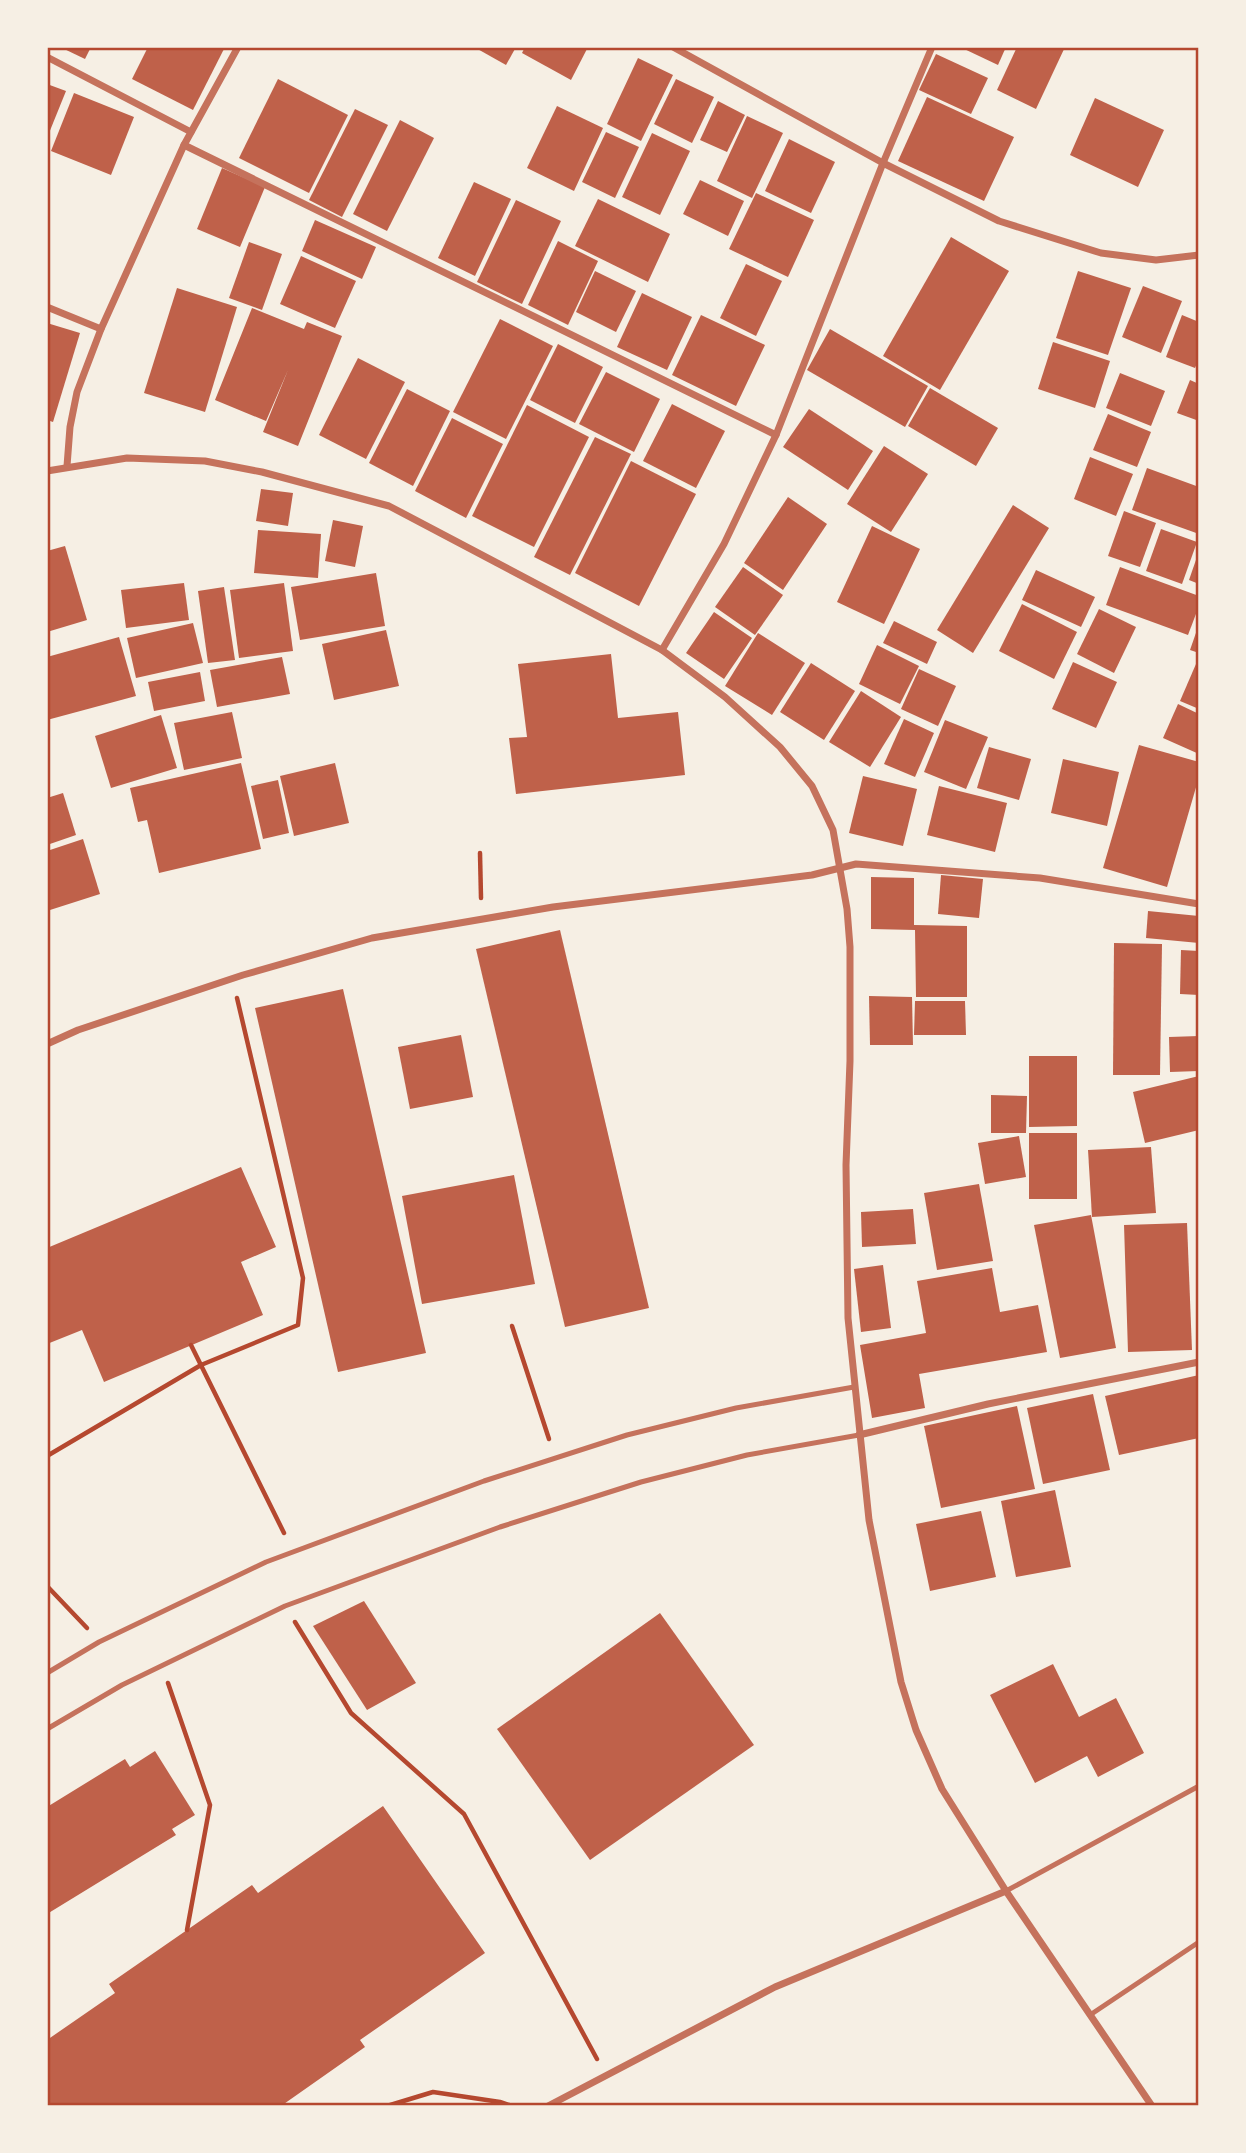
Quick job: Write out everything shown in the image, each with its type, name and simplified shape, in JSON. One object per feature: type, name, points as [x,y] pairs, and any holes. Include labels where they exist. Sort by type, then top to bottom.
[{"type":"street","points":[[67,466],[70,427],[78,392],[101,329],[184,145],[238,47]]},
{"type":"street","points":[[673,47],[883,163],[999,220],[1101,253],[1156,260],[1199,255]]},
{"type":"street","points":[[662,650],[724,544],[776,435],[883,163],[932,47]]},
{"type":"street","points":[[47,57],[191,132]]},
{"type":"street","points":[[184,145],[776,435]]},
{"type":"street","points":[[47,307],[101,329]]},
{"type":"street","points":[[47,471],[127,458],[205,461],[262,472],[389,506],[662,650],[725,697],[780,747],[812,786],[833,830],[847,908],[850,947],[845,1243],[848,1318],[869,1520],[901,1682],[916,1730],[942,1789],[1006,1891],[1152,2106]]},
{"type":"street","points":[[47,1044],[78,1030],[233,979],[372,938],[553,907],[812,876],[856,864],[1040,878],[1199,904]]},
{"type":"street","points":[[859,1436],[988,1404],[1199,1362]]},
{"type":"street","points":[[548,2106],[775,1987],[1006,1891]]},
{"type":"lane","points":[[47,1673],[99,1642],[266,1562],[484,1481],[627,1435],[736,1408],[854,1387]]},
{"type":"lane","points":[[47,1729],[122,1685],[285,1606],[500,1527],[641,1482],[747,1455],[859,1436]]},
{"type":"lane","points":[[1006,1891],[1199,1786]]},
{"type":"lane","points":[[1090,2015],[1199,1942]]},
{"type":"path","points":[[481,853],[481,919]]},
{"type":"path","points":[[47,1456],[201,1365],[298,1325],[303,1278],[233,979]]},
{"type":"path","points":[[512,1326],[555,1459]]},
{"type":"path","points":[[191,1345],[293,1551]]},
{"type":"path","points":[[285,1606],[351,1713],[464,1814],[606,2076]]},
{"type":"path","points":[[162,1666],[210,1805],[187,1930]]},
{"type":"path","points":[[387,2106],[433,2092],[512,2106]]},
{"type":"building","points":[[60,47],[91,47],[85,59]]},
{"type":"building","points":[[148,47],[225,47],[193,110],[132,79]]},
{"type":"building","points":[[474,47],[516,47],[506,65]]},
{"type":"building","points":[[525,47],[588,47],[571,80],[522,53]]},
{"type":"building","points":[[960,47],[1006,47],[998,65]]},
{"type":"building","points":[[1017,47],[1065,47],[1036,109],[997,90]]},
{"type":"building","points":[[936,54],[988,78],[971,114],[919,90]]},
{"type":"building","points":[[638,58],[673,75],[641,141],[607,124]]},
{"type":"building","points":[[278,79],[348,115],[309,193],[239,158]]},
{"type":"building","points":[[676,79],[714,97],[692,143],[654,124]]},
{"type":"building","points":[[47,84],[66,91],[47,138]]},
{"type":"building","points":[[74,93],[134,117],[111,175],[51,151]]},
{"type":"building","points":[[927,97],[1014,137],[984,201],[898,161]]},
{"type":"building","points":[[1095,98],[1164,130],[1138,187],[1070,155]]},
{"type":"building","points":[[718,101],[745,115],[727,152],[700,140]]},
{"type":"building","points":[[557,106],[603,128],[574,191],[527,168]]},
{"type":"building","points":[[355,109],[388,125],[342,217],[309,200]]},
{"type":"building","points":[[747,116],[783,133],[752,198],[717,181]]},
{"type":"building","points":[[400,120],[434,138],[387,231],[353,214]]},
{"type":"building","points":[[606,132],[639,147],[615,198],[582,182]]},
{"type":"building","points":[[652,133],[690,151],[660,215],[622,197]]},
{"type":"building","points":[[789,139],[835,162],[811,213],[765,191]]},
{"type":"building","points":[[222,168],[265,187],[240,247],[197,229]]},
{"type":"building","points":[[700,180],[744,201],[728,236],[683,214]]},
{"type":"building","points":[[474,182],[511,199],[475,276],[438,258]]},
{"type":"building","points":[[756,193],[814,220],[788,277],[729,249]]},
{"type":"building","points":[[598,199],[670,234],[648,282],[575,246]]},
{"type":"building","points":[[516,200],[561,221],[522,304],[477,282]]},
{"type":"building","points":[[315,220],[376,247],[362,279],[302,251]]},
{"type":"building","points":[[951,237],[1009,271],[940,390],[883,356]]},
{"type":"building","points":[[558,241],[598,261],[568,325],[528,305]]},
{"type":"building","points":[[249,242],[282,254],[262,310],[229,298]]},
{"type":"building","points":[[301,256],[356,281],[335,328],[280,304]]},
{"type":"building","points":[[746,264],[782,281],[756,336],[720,318]]},
{"type":"building","points":[[595,271],[636,291],[616,332],[576,312]]},
{"type":"building","points":[[1078,271],[1131,288],[1108,355],[1056,338]]},
{"type":"building","points":[[1143,286],[1182,301],[1161,353],[1122,337]]},
{"type":"building","points":[[177,288],[237,307],[205,412],[144,393]]},
{"type":"building","points":[[642,293],[692,317],[667,370],[617,347]]},
{"type":"building","points":[[252,308],[304,329],[307,322],[342,336],[298,446],[263,432],[288,370],[266,421],[215,400]]},
{"type":"building","points":[[701,315],[765,345],[736,406],[672,375]]},
{"type":"building","points":[[1182,315],[1199,322],[1199,359],[1195,368],[1166,357]]},
{"type":"building","points":[[500,319],[553,346],[506,439],[453,412]]},
{"type":"building","points":[[47,323],[80,333],[53,422],[47,420]]},
{"type":"building","points":[[830,329],[928,386],[905,427],[807,370]]},
{"type":"building","points":[[1053,342],[1110,361],[1095,408],[1038,389]]},
{"type":"building","points":[[558,344],[603,367],[575,423],[530,400]]},
{"type":"building","points":[[358,358],[405,382],[366,459],[319,435]]},
{"type":"building","points":[[606,372],[660,399],[634,452],[579,424]]},
{"type":"building","points":[[1120,373],[1165,391],[1151,426],[1106,408]]},
{"type":"building","points":[[1190,380],[1199,384],[1199,421],[1177,413]]},
{"type":"building","points":[[930,388],[998,428],[976,466],[908,426]]},
{"type":"building","points":[[407,389],[450,411],[413,486],[369,463]]},
{"type":"building","points":[[672,404],[725,431],[696,488],[643,461]]},
{"type":"building","points":[[527,405],[589,437],[534,547],[472,516]]},
{"type":"building","points":[[809,409],[873,451],[848,490],[783,447]]},
{"type":"building","points":[[1108,414],[1151,432],[1137,467],[1093,450]]},
{"type":"building","points":[[452,418],[503,444],[466,518],[415,491]]},
{"type":"building","points":[[595,437],[631,454],[570,575],[534,557]]},
{"type":"building","points":[[884,446],[928,474],[891,532],[847,504]]},
{"type":"building","points":[[1090,457],[1133,474],[1116,516],[1074,499]]},
{"type":"building","points":[[631,461],[696,494],[639,606],[575,573]]},
{"type":"building","points":[[1147,468],[1199,487],[1199,534],[1132,510]]},
{"type":"building","points":[[261,489],[293,493],[288,526],[256,521]]},
{"type":"building","points":[[788,497],[827,524],[783,590],[744,563]]},
{"type":"building","points":[[1013,505],[1049,528],[973,653],[937,630]]},
{"type":"building","points":[[1124,511],[1156,523],[1140,567],[1108,556]]},
{"type":"building","points":[[333,520],[363,526],[355,567],[325,561]]},
{"type":"building","points":[[872,526],[920,549],[884,624],[837,602]]},
{"type":"building","points":[[1161,529],[1197,542],[1182,584],[1146,571]]},
{"type":"building","points":[[258,530],[321,534],[318,578],[254,573]]},
{"type":"building","points":[[65,546],[87,620],[47,632],[47,551]]},
{"type":"building","points":[[1199,554],[1199,584],[1189,580]]},
{"type":"building","points":[[743,567],[783,595],[755,635],[715,607]]},
{"type":"building","points":[[1120,567],[1199,596],[1199,606],[1188,635],[1106,605]]},
{"type":"building","points":[[1036,570],[1095,597],[1081,627],[1022,600]]},
{"type":"building","points":[[376,573],[385,626],[300,640],[291,587]]},
{"type":"building","points":[[184,583],[189,620],[126,628],[121,590]]},
{"type":"building","points":[[284,583],[293,651],[239,658],[230,590]]},
{"type":"building","points":[[224,587],[235,660],[208,663],[198,591]]},
{"type":"building","points":[[1022,604],[1077,632],[1054,679],[999,651]]},
{"type":"building","points":[[1099,609],[1136,627],[1114,673],[1077,654]]},
{"type":"building","points":[[714,612],[752,638],[724,679],[686,653]]},
{"type":"building","points":[[894,621],[937,642],[927,664],[883,643]]},
{"type":"building","points":[[193,623],[203,663],[136,678],[127,638]]},
{"type":"building","points":[[1199,627],[1199,653],[1190,650]]},
{"type":"building","points":[[386,630],[399,686],[334,700],[322,644]]},
{"type":"building","points":[[758,633],[805,663],[772,715],[725,686]]},
{"type":"building","points":[[119,637],[136,696],[47,720],[47,657]]},
{"type":"building","points":[[877,645],[919,666],[900,704],[859,684]]},
{"type":"building","points":[[611,654],[618,718],[678,712],[685,775],[516,794],[509,738],[527,737],[518,664]]},
{"type":"building","points":[[282,657],[290,694],[217,707],[210,670]]},
{"type":"building","points":[[1199,657],[1199,709],[1180,701]]},
{"type":"building","points":[[1073,662],[1117,682],[1096,728],[1052,709]]},
{"type":"building","points":[[811,663],[855,691],[824,740],[780,712]]},
{"type":"building","points":[[919,669],[956,686],[938,726],[901,709]]},
{"type":"building","points":[[200,672],[205,701],[154,711],[148,682]]},
{"type":"building","points":[[861,691],[901,717],[870,767],[829,742]]},
{"type":"building","points":[[1178,704],[1199,714],[1199,754],[1163,738]]},
{"type":"building","points":[[232,712],[242,758],[184,770],[174,723]]},
{"type":"building","points":[[161,715],[177,768],[111,788],[95,736]]},
{"type":"building","points":[[904,719],[934,733],[915,777],[884,764]]},
{"type":"building","points":[[945,720],[988,737],[966,789],[924,772]]},
{"type":"building","points":[[1139,745],[1199,762],[1199,777],[1167,887],[1103,868]]},
{"type":"building","points":[[989,747],[1031,759],[1019,800],[977,788]]},
{"type":"building","points":[[1063,759],[1119,772],[1107,826],[1051,813]]},
{"type":"building","points":[[241,763],[261,849],[159,873],[147,820],[138,822],[130,788]]},
{"type":"building","points":[[335,763],[349,823],[294,836],[280,776]]},
{"type":"building","points":[[863,776],[917,789],[903,846],[849,833]]},
{"type":"building","points":[[278,780],[289,833],[263,839],[251,786]]},
{"type":"building","points":[[939,786],[1007,803],[995,852],[927,835]]},
{"type":"building","points":[[63,793],[76,835],[47,845],[47,798]]},
{"type":"building","points":[[83,839],[100,894],[50,910],[47,902],[47,851]]},
{"type":"building","points":[[941,875],[983,879],[979,918],[938,914]]},
{"type":"building","points":[[871,877],[914,878],[914,925],[967,926],[967,997],[916,997],[915,930],[871,929]]},
{"type":"building","points":[[1148,911],[1199,916],[1199,943],[1146,938]]},
{"type":"building","points":[[560,930],[649,1308],[565,1327],[476,949]]},
{"type":"building","points":[[1114,943],[1162,944],[1160,1075],[1113,1075]]},
{"type":"building","points":[[1181,950],[1199,951],[1199,995],[1180,994]]},
{"type":"building","points":[[343,989],[426,1353],[338,1372],[255,1008]]},
{"type":"building","points":[[869,996],[912,997],[913,1045],[870,1045]]},
{"type":"building","points":[[915,1001],[965,1001],[966,1035],[914,1035]]},
{"type":"building","points":[[461,1035],[473,1097],[410,1109],[398,1047]]},
{"type":"building","points":[[1199,1036],[1199,1071],[1170,1072],[1169,1037]]},
{"type":"building","points":[[1029,1056],[1077,1056],[1077,1126],[1029,1127]]},
{"type":"building","points":[[1199,1076],[1199,1130],[1145,1143],[1133,1092]]},
{"type":"building","points":[[991,1095],[1027,1096],[1026,1133],[991,1133]]},
{"type":"building","points":[[1029,1133],[1077,1133],[1077,1199],[1029,1199]]},
{"type":"building","points":[[1019,1136],[1026,1177],[985,1184],[978,1143]]},
{"type":"building","points":[[1151,1147],[1156,1213],[1092,1217],[1088,1150]]},
{"type":"building","points":[[241,1167],[276,1247],[241,1262],[263,1315],[104,1382],[82,1330],[47,1344],[47,1248]]},
{"type":"building","points":[[514,1175],[535,1284],[422,1304],[402,1196]]},
{"type":"building","points":[[979,1184],[993,1261],[937,1270],[924,1193]]},
{"type":"building","points":[[913,1209],[916,1244],[862,1247],[861,1212]]},
{"type":"building","points":[[1091,1215],[1116,1348],[1060,1358],[1034,1225]]},
{"type":"building","points":[[1187,1223],[1192,1350],[1128,1352],[1124,1225]]},
{"type":"building","points":[[883,1265],[891,1328],[861,1332],[854,1269]]},
{"type":"building","points":[[992,1268],[1000,1312],[1038,1305],[1047,1352],[919,1374],[925,1408],[872,1418],[860,1345],[926,1333],[917,1281]]},
{"type":"building","points":[[1199,1375],[1199,1438],[1119,1455],[1105,1396]]},
{"type":"building","points":[[1093,1394],[1110,1470],[1043,1484],[1027,1408]]},
{"type":"building","points":[[1017,1406],[1035,1489],[941,1508],[924,1426]]},
{"type":"building","points":[[1055,1490],[1071,1567],[1016,1577],[1001,1501]]},
{"type":"building","points":[[981,1511],[996,1577],[930,1591],[916,1524]]},
{"type":"building","points":[[364,1601],[416,1683],[367,1710],[313,1626]]},
{"type":"building","points":[[660,1613],[754,1745],[590,1860],[497,1729]]},
{"type":"building","points":[[1053,1664],[1079,1717],[1116,1698],[1144,1753],[1098,1777],[1087,1756],[1035,1783],[990,1695]]},
{"type":"building","points":[[155,1751],[195,1815],[172,1829],[176,1835],[47,1914],[47,1807],[125,1759],[130,1767]]},
{"type":"building","points":[[383,1806],[485,1953],[360,2040],[365,2047],[281,2106],[47,2106],[47,2040],[115,1993],[109,1984],[252,1885],[258,1893]]}]
